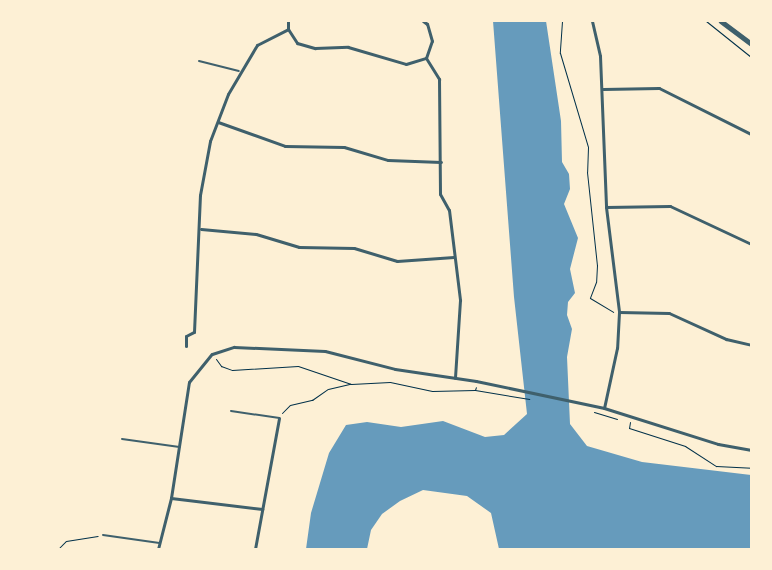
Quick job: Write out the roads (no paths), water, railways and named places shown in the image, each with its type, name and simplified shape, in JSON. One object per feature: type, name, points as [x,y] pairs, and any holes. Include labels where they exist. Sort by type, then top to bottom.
[{"type":"street","points":[[288,21],[288,29],[297,43],[315,48],[348,47],[406,64],[426,58]]},
{"type":"street","points":[[423,21],[427,24],[432,41],[426,58]]},
{"type":"street","points":[[592,21],[603,90],[606,207],[618,312],[617,348],[604,408]]},
{"type":"street","points":[[721,21],[751,44]]},
{"type":"street","points":[[186,346],[186,336],[194,332],[203,171],[218,122],[239,71],[257,45],[288,29]]},
{"type":"street","points":[[426,58],[439,79],[440,194],[449,210],[460,300],[454,378]]},
{"type":"street","points":[[603,90],[659,88],[751,134]]},
{"type":"street","points":[[218,122],[285,146],[344,146],[388,160],[441,162]]},
{"type":"street","points":[[606,207],[670,206],[751,244]]},
{"type":"street","points":[[201,229],[256,234],[299,247],[354,248],[397,260],[454,258]]},
{"type":"street","points":[[618,312],[669,313],[726,339],[751,345]]},
{"type":"street","points":[[158,549],[171,498],[189,382],[194,372],[212,354],[234,347],[325,351],[395,369],[476,381],[604,408],[718,444],[751,450]]},
{"type":"street","points":[[255,549],[279,418]]},
{"type":"street","points":[[171,498],[262,509]]},
{"type":"lane","points":[[199,61],[239,71]]},
{"type":"lane","points":[[231,411],[279,418]]},
{"type":"lane","points":[[122,439],[178,447]]},
{"type":"lane","points":[[103,535],[159,544]]},
{"type":"water","points":[[493,21],[546,21],[561,121],[562,162],[569,174],[570,189],[564,204],[578,238],[570,269],[575,293],[568,302],[567,315],[572,329],[567,357],[570,424],[587,446],[642,462],[751,475],[751,549],[499,549],[491,513],[467,496],[423,490],[400,501],[382,514],[371,530],[367,549],[306,549],[311,513],[329,453],[346,425],[367,422],[401,427],[443,421],[485,437],[504,435],[527,414],[514,297]]}]
